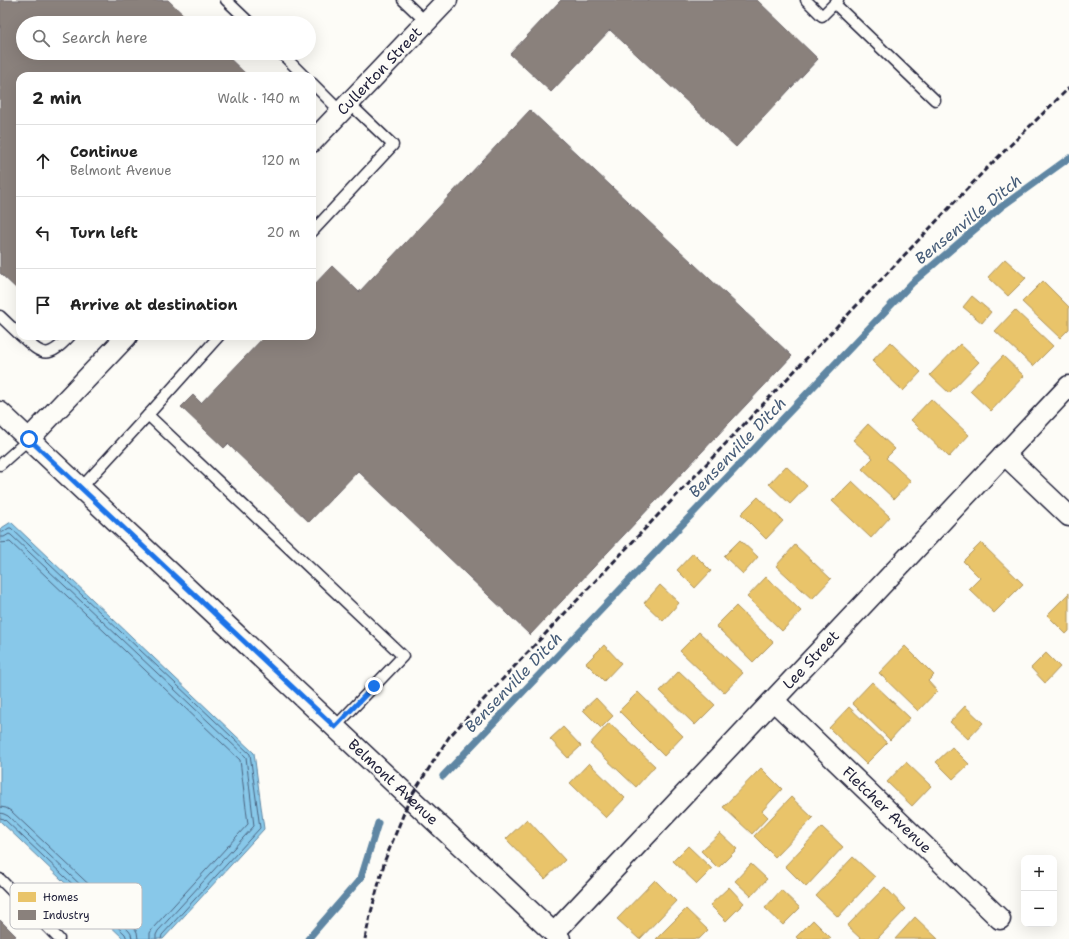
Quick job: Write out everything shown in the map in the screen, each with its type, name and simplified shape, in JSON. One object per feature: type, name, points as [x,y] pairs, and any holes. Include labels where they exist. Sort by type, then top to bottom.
[{"type":"street","name":"Cullerton Street","points":[[316,138],[447,0]]},
{"type":"street","points":[[29,439],[123,340]]},
{"type":"street","name":"Lee Street","points":[[554,937],[1069,386]]},
{"type":"street","name":"Belmont Avenue","points":[[0,412],[335,727],[554,937]]},
{"type":"street","points":[[1004,454],[1069,516]]},
{"type":"street","name":"Fletcher Avenue","points":[[774,701],[1000,919]]},
{"type":"lane","points":[[226,0],[243,16]]},
{"type":"lane","points":[[403,0],[426,22]]},
{"type":"lane","points":[[806,0],[822,16],[836,2],[935,100]]},
{"type":"lane","points":[[288,60],[300,72]]},
{"type":"lane","points":[[316,86],[393,144],[316,228]]},
{"type":"lane","points":[[0,316],[16,330]]},
{"type":"lane","points":[[26,340],[40,352],[49,353],[59,348],[66,340]]},
{"type":"lane","points":[[81,488],[215,340]]},
{"type":"lane","points":[[148,416],[403,656],[335,727]]},
{"type":"lane","points":[[0,465],[29,439]]},
{"type":"lane","points":[[0,879],[10,889]]},
{"type":"lane","points":[[48,929],[58,939]]},
{"type":"water","points":[[11,522],[254,753],[264,829],[163,939],[124,939],[113,929],[142,929],[142,883],[65,883],[0,821],[0,529]]},
{"type":"building: Homes","points":[[1005,259],[1026,278],[1008,296],[988,277]]},
{"type":"building: Homes","points":[[1043,281],[1069,307],[1069,329],[1060,338],[1022,302]]},
{"type":"building: Homes","points":[[972,296],[991,312],[982,323],[963,307]]},
{"type":"building: Homes","points":[[1015,310],[1053,346],[1033,366],[995,331]]},
{"type":"building: Homes","points":[[890,342],[921,372],[903,391],[872,361]]},
{"type":"building: Homes","points":[[960,344],[979,362],[949,393],[930,375]]},
{"type":"building: Homes","points":[[1003,356],[1024,376],[991,411],[970,391]]},
{"type":"building: Homes","points":[[931,399],[969,435],[949,457],[911,420]]},
{"type":"building: Homes","points":[[868,424],[895,449],[886,458],[911,481],[894,499],[862,469],[873,458],[853,440]]},
{"type":"building: Homes","points":[[786,466],[807,486],[790,504],[769,484]]},
{"type":"building: Homes","points":[[852,481],[890,517],[871,538],[832,501]]},
{"type":"building: Homes","points":[[758,497],[783,521],[766,539],[741,514]]},
{"type":"building: Homes","points":[[740,540],[758,557],[743,574],[724,556]]},
{"type":"building: Homes","points":[[981,543],[1023,584],[994,613],[969,589],[980,578],[963,561]]},
{"type":"building: Homes","points":[[795,545],[831,579],[812,599],[776,566]]},
{"type":"building: Homes","points":[[693,553],[711,571],[695,588],[677,570]]},
{"type":"building: Homes","points":[[766,577],[801,611],[782,631],[747,597]]},
{"type":"building: Homes","points":[[660,585],[679,603],[663,621],[644,603]]},
{"type":"building: Homes","points":[[1069,593],[1069,631],[1066,634],[1047,615]]},
{"type":"building: Homes","points":[[736,606],[773,642],[753,662],[716,626]]},
{"type":"building: Homes","points":[[699,632],[743,673],[724,693],[680,651]]},
{"type":"building: Homes","points":[[604,645],[621,663],[604,681],[586,663]]},
{"type":"building: Homes","points":[[905,646],[934,675],[928,681],[937,691],[918,711],[879,673]]},
{"type":"building: Homes","points":[[1046,653],[1060,667],[1045,683],[1031,668]]},
{"type":"building: Homes","points":[[679,671],[715,705],[695,725],[660,691]]},
{"type":"building: Homes","points":[[872,682],[910,718],[890,740],[852,703]]},
{"type":"building: Homes","points":[[638,692],[683,736],[664,756],[619,711]]},
{"type":"building: Homes","points":[[596,698],[613,716],[601,728],[583,710]]},
{"type":"building: Homes","points":[[965,706],[983,723],[968,739],[950,722]]},
{"type":"building: Homes","points":[[849,707],[887,743],[866,764],[829,728]]},
{"type":"building: Homes","points":[[609,723],[655,766],[636,787],[590,744]]},
{"type":"building: Homes","points":[[563,727],[581,746],[568,758],[550,739]]},
{"type":"building: Homes","points":[[952,747],[969,764],[953,779],[936,762]]},
{"type":"building: Homes","points":[[906,762],[931,786],[912,806],[887,782]]},
{"type":"building: Homes","points":[[589,763],[625,798],[606,818],[570,783]]},
{"type":"building: Homes","points":[[761,768],[782,789],[762,811],[768,817],[752,834],[723,807]]},
{"type":"building: Homes","points":[[791,797],[813,818],[775,857],[754,836]]},
{"type":"building: Homes","points":[[527,819],[565,860],[545,879],[506,839]]},
{"type":"building: Homes","points":[[822,827],[843,847],[806,887],[785,866]]},
{"type":"building: Homes","points":[[720,833],[737,849],[718,868],[701,851]]},
{"type":"building: Homes","points":[[688,846],[712,869],[697,884],[673,861]]},
{"type":"building: Homes","points":[[853,857],[875,877],[838,917],[816,896]]},
{"type":"building: Homes","points":[[751,864],[767,879],[751,896],[735,881]]},
{"type":"building: Homes","points":[[655,880],[676,901],[639,939],[617,919]]},
{"type":"building: Homes","points":[[729,887],[744,903],[726,921],[710,905]]},
{"type":"building: Homes","points":[[885,887],[906,909],[877,939],[861,939],[847,926]]},
{"type":"building: Homes","points":[[781,890],[800,908],[783,925],[765,908]]},
{"type":"building: Homes","points":[[686,909],[708,930],[699,939],[656,939]]},
{"type":"building: Homes","points":[[915,917],[938,939],[895,939]]},
{"type":"building: Homes","points":[[813,920],[831,938],[830,939],[798,939],[796,937]]},
{"type":"building: Industry","points":[[0,0],[168,0],[185,16],[16,16],[16,60],[231,60],[244,72],[16,72],[16,288],[0,273]]},
{"type":"building: Industry","points":[[561,0],[757,0],[818,59],[736,147],[610,30],[551,92],[510,54]]},
{"type":"building: Industry","points":[[530,110],[792,356],[530,635],[358,471],[309,522],[228,444],[224,448],[181,407],[193,395],[201,403],[261,340],[316,340],[316,283],[332,266],[359,292]]},
{"type":"building: Industry","points":[[0,920],[16,936],[12,939],[0,939]]},
{"type":"waterway","name":"Bensenville Ditch","points":[[443,776],[912,283],[1001,207],[1069,158]]},
{"type":"waterway","name":"Bensenville Ditch","points":[[308,939],[361,878],[378,823]]},
{"type":"railway","points":[[365,939],[385,860],[410,798],[449,737],[986,169],[1069,88]]},
{"type":"route","points":[[29,439],[335,727],[374,686]]}]
